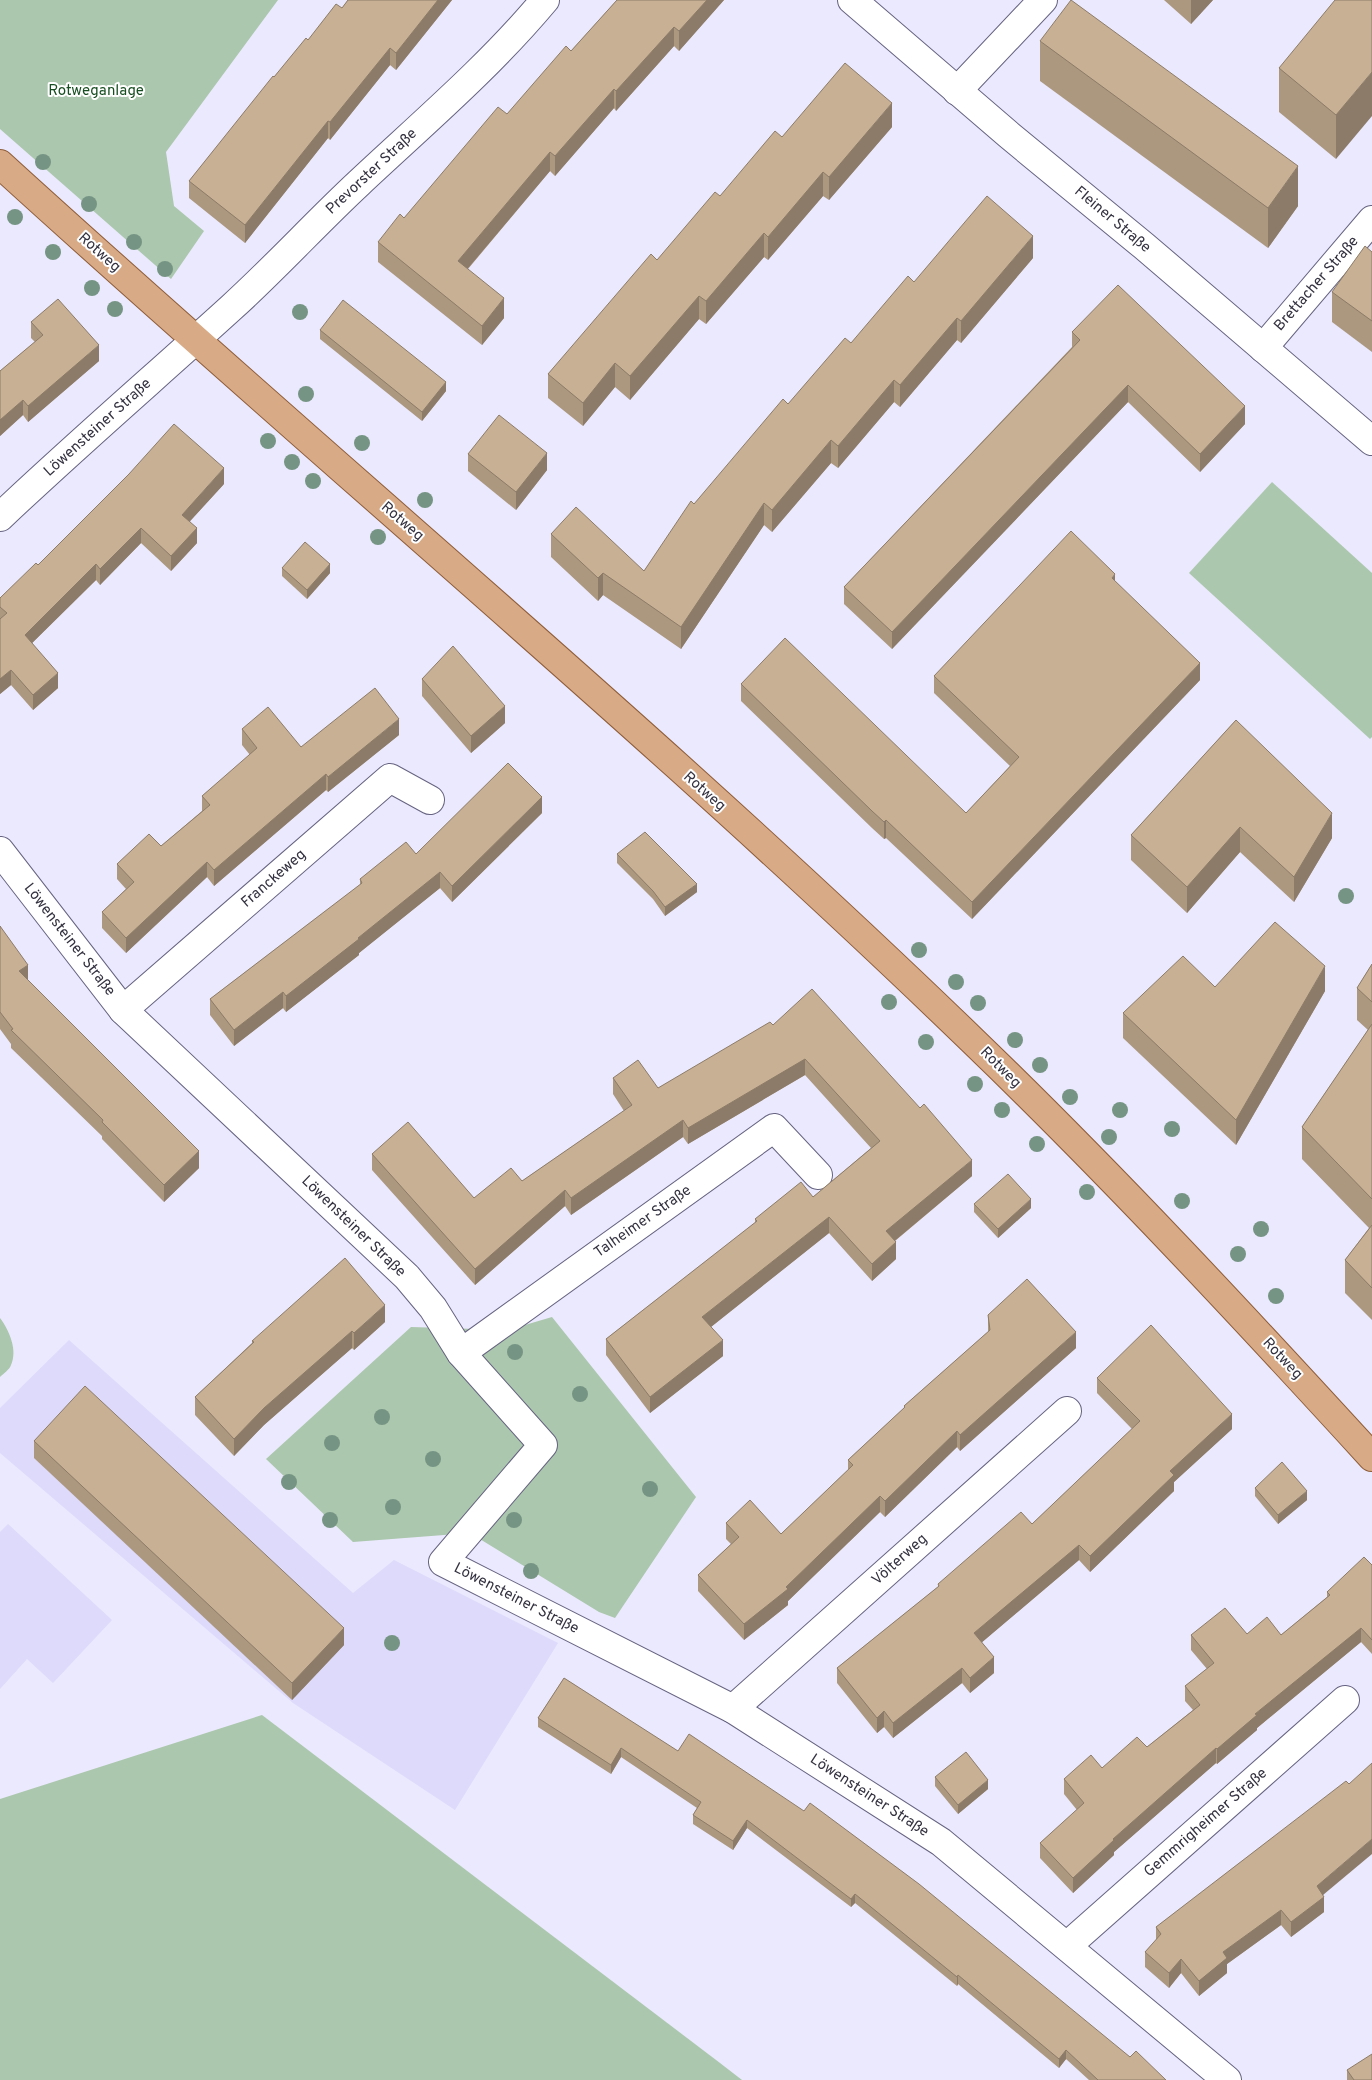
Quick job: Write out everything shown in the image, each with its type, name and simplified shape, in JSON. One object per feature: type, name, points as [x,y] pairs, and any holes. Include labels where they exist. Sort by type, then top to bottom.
[{"type":"main road","name":"Rotweg","points":[[0,164],[196,340],[559,660],[891,963],[974,1042],[1128,1196],[1372,1457]]},
{"type":"street","name":"Prevorster Straße","points":[[196,340],[234,306],[358,184],[468,84],[518,32],[545,0]]},
{"type":"street","name":"Fleiner Straße","points":[[852,0],[1372,441]]},
{"type":"street","points":[[957,91],[1043,0]]},
{"type":"street","name":"Brettacher Straße","points":[[1263,348],[1372,220]]},
{"type":"street","name":"Löwensteiner Straße","points":[[0,517],[55,465],[196,340]]},
{"type":"street","name":"Franckeweg","points":[[123,1010],[390,778],[430,800]]},
{"type":"street","name":"Löwensteiner Straße","points":[[0,851],[123,1010],[407,1277],[433,1308],[461,1352],[543,1445],[443,1562],[733,1709],[941,1842],[1227,2080]]},
{"type":"street","name":"Talheimer Straße","points":[[461,1352],[774,1128],[818,1175]]},
{"type":"street","name":"Völterweg","points":[[733,1709],[1067,1411]]},
{"type":"street","name":"Gemmrigheimer Straße","points":[[1067,1946],[1345,1700]]},
{"type":"shaded area","points":[[69,1340],[353,1593],[394,1560],[558,1643],[455,1810],[293,1703],[0,1453],[0,1408]]},
{"type":"shaded area","points":[[8,1524],[112,1620],[53,1683],[27,1659],[0,1689],[0,1532]]},
{"type":"green space","name":"Rotweganlage","points":[[0,0],[278,0],[166,152],[174,206],[204,231],[171,279],[0,129]]},
{"type":"green space","points":[[1272,482],[1372,573],[1372,737],[1370,739],[1189,573]]},
{"type":"green space","points":[[552,1317],[696,1497],[615,1618],[599,1612],[470,1533],[353,1542],[266,1459],[411,1327],[508,1330]]},
{"type":"green space","points":[[0,1318],[12,1340],[14,1353],[10,1367],[0,1377]]},
{"type":"green space","points":[[262,1715],[742,2080],[0,2080],[0,1799]]},
{"type":"building","points":[[348,0],[438,0],[396,53],[390,48],[330,122],[328,121],[245,225],[189,181],[306,38],[308,40],[336,4],[342,8]]},
{"type":"building","points":[[617,0],[707,0],[679,31],[674,27],[616,91],[614,89],[555,156],[550,152],[458,261],[504,298],[482,326],[378,242],[400,214],[404,218],[498,107],[507,114],[566,46],[571,51]]},
{"type":"building","points":[[1071,0],[1298,166],[1268,208],[1040,41]]},
{"type":"building","points":[[1335,0],[1372,0],[1372,72],[1336,115],[1279,68]]},
{"type":"building","points":[[845,63],[892,103],[829,177],[823,172],[768,237],[764,233],[706,301],[699,296],[630,376],[615,363],[583,403],[548,374],[651,254],[657,260],[715,192],[720,196],[775,131],[782,137]]},
{"type":"building","points":[[987,196],[1033,236],[961,321],[957,318],[900,385],[894,380],[838,446],[831,440],[772,510],[764,503],[681,627],[603,573],[598,578],[551,534],[576,507],[644,571],[691,501],[694,504],[783,399],[788,404],[845,338],[851,343],[908,276],[914,282]]},
{"type":"building","points":[[1365,246],[1372,252],[1372,321],[1332,292]]},
{"type":"building","points":[[1118,285],[1245,406],[1200,454],[1128,385],[892,632],[844,587],[1080,340],[1072,332]]},
{"type":"building","points":[[58,299],[99,345],[28,406],[23,400],[0,420],[0,371],[43,335],[31,322]]},
{"type":"building","points":[[343,300],[446,382],[422,412],[320,330]]},
{"type":"building","points":[[499,415],[547,453],[516,492],[468,454]]},
{"type":"building","points":[[174,424],[224,468],[182,515],[197,528],[171,556],[141,528],[100,569],[96,564],[25,635],[58,673],[33,695],[11,670],[0,679],[0,619],[7,613],[0,607],[0,598],[36,563],[38,565],[129,474]]},
{"type":"building","points":[[1071,531],[1115,574],[1112,578],[1200,663],[972,902],[886,820],[884,822],[872,811],[741,684],[785,638],[966,813],[1019,757],[934,676]]},
{"type":"building","points":[[305,542],[330,564],[307,590],[282,568]]},
{"type":"building","points":[[453,646],[505,706],[471,736],[422,679]]},
{"type":"building","points":[[375,688],[399,719],[328,777],[326,774],[214,870],[207,862],[126,938],[102,912],[134,882],[117,864],[149,834],[161,846],[210,805],[202,796],[257,748],[242,729],[268,707],[301,747]]},
{"type":"building","points":[[1236,720],[1332,813],[1294,877],[1240,827],[1187,887],[1131,835]]},
{"type":"building","points":[[508,763],[542,797],[452,886],[440,872],[286,996],[283,992],[234,1030],[210,999],[362,883],[360,879],[406,842],[416,854]]},
{"type":"building","points":[[645,832],[697,884],[665,907],[653,891],[617,854]]},
{"type":"building","points":[[1275,922],[1325,966],[1236,1120],[1123,1013],[1183,956],[1215,987]]},
{"type":"building","points":[[0,926],[28,965],[19,971],[199,1151],[164,1185],[102,1122],[103,1120],[11,1030],[13,1029],[0,1012]]},
{"type":"building","points":[[1372,964],[1372,1002],[1357,988]]},
{"type":"building","points":[[812,989],[920,1108],[924,1104],[972,1160],[886,1231],[896,1242],[872,1264],[829,1217],[702,1317],[723,1340],[650,1397],[606,1339],[757,1221],[755,1219],[801,1182],[813,1197],[880,1141],[805,1059],[688,1128],[683,1120],[571,1198],[565,1190],[475,1269],[372,1154],[408,1122],[474,1198],[511,1168],[522,1181],[632,1105],[613,1078],[638,1060],[658,1088],[770,1022],[773,1025]]},
{"type":"building","points":[[1372,1024],[1372,1199],[1302,1127]]},
{"type":"building","points":[[1008,1174],[1031,1199],[998,1229],[974,1204]]},
{"type":"building","points":[[1372,1225],[1372,1288],[1345,1260]]},
{"type":"building","points":[[345,1258],[385,1305],[354,1333],[352,1331],[264,1408],[234,1439],[195,1397],[254,1342],[252,1341]]},
{"type":"building","points":[[1027,1279],[1076,1332],[960,1435],[957,1431],[885,1501],[880,1496],[786,1587],[788,1589],[744,1624],[698,1575],[739,1537],[726,1523],[750,1500],[781,1534],[853,1465],[848,1460],[904,1406],[990,1330],[988,1315]]},
{"type":"building","points":[[1151,1325],[1232,1414],[1170,1471],[1174,1475],[1090,1556],[1079,1545],[974,1633],[994,1657],[970,1678],[962,1668],[893,1723],[884,1711],[877,1718],[837,1668],[939,1586],[938,1584],[1021,1512],[1032,1524],[1140,1421],[1097,1378]]},
{"type":"building","points":[[85,1386],[344,1628],[292,1683],[34,1441]]},
{"type":"building","points":[[1282,1462],[1307,1491],[1278,1515],[1255,1488]]},
{"type":"building","points":[[1364,1557],[1372,1565],[1372,1640],[1361,1628],[1255,1714],[1257,1715],[1216,1748],[1113,1839],[1073,1878],[1040,1843],[1084,1803],[1064,1779],[1091,1755],[1102,1768],[1137,1737],[1147,1747],[1200,1705],[1185,1686],[1214,1663],[1191,1635],[1225,1608],[1247,1634],[1267,1617],[1281,1635],[1330,1595],[1327,1592]]},
{"type":"building","points":[[564,1678],[678,1751],[689,1734],[804,1811],[810,1803],[919,1884],[1130,2057],[1136,2051],[1166,2080],[1098,2080],[1066,2050],[1059,2059],[958,1975],[957,1977],[855,1894],[851,1899],[747,1820],[733,1841],[693,1815],[701,1802],[621,1748],[611,1765],[538,1718]]},
{"type":"building","points":[[966,1752],[988,1780],[958,1805],[935,1777]]},
{"type":"building","points":[[1372,1763],[1372,1839],[1317,1886],[1324,1897],[1291,1922],[1281,1910],[1223,1952],[1227,1958],[1199,1981],[1181,1959],[1169,1973],[1145,1952],[1161,1934],[1156,1927],[1346,1781],[1349,1784]]},
{"type":"building","points":[[1372,2054],[1372,2080],[1354,2080],[1347,2070]]}]
